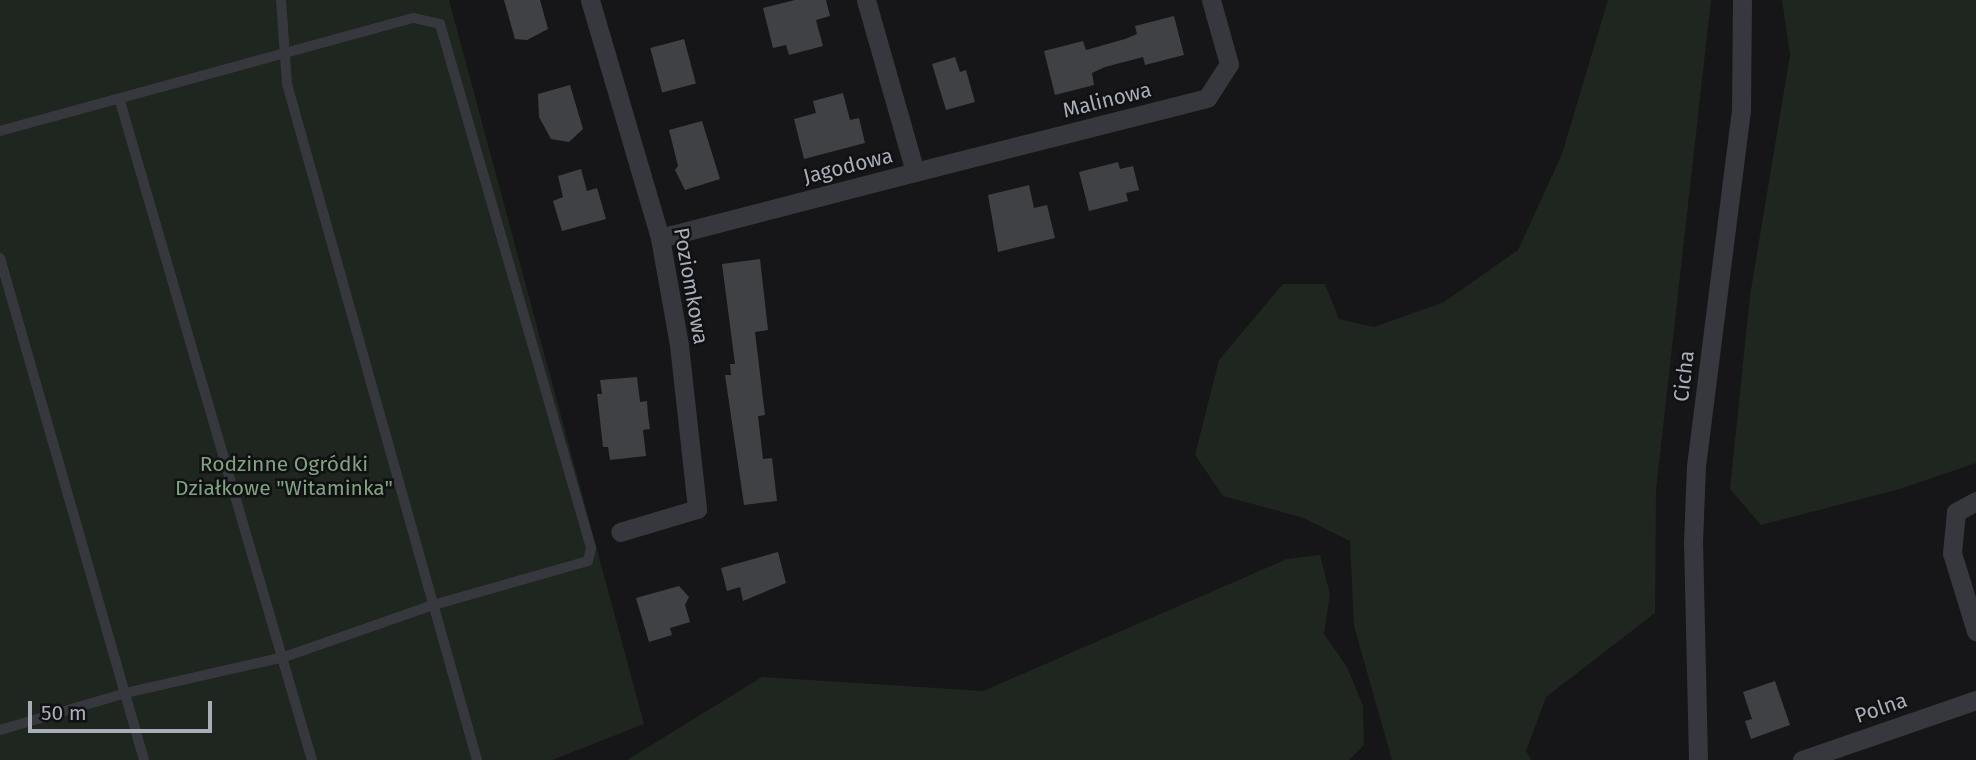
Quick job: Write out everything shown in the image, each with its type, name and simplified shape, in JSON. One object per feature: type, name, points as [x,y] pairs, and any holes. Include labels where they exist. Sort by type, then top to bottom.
[{"type":"street","name":"Poziomkowa","points":[[590,0],[660,238],[679,345],[697,509],[620,532]]},
{"type":"street","name":"Jagodowa","points":[[660,238],[915,172],[866,0]]},
{"type":"street","name":"Malinowa","points":[[915,172],[1206,98],[1229,64],[1211,0]]},
{"type":"street","name":"Cicha","points":[[1698,760],[1693,543],[1696,466],[1741,111],[1742,0]]},
{"type":"street","points":[[1976,501],[1956,512],[1952,553],[1976,631]]},
{"type":"street","name":"Polna","points":[[1802,760],[1976,700]]},
{"type":"lane","points":[[281,0],[287,84],[430,606],[477,760]]},
{"type":"lane","points":[[0,131],[284,56],[414,18],[440,24],[590,548],[588,561],[430,606],[284,657],[126,693],[0,730]]},
{"type":"lane","points":[[119,98],[312,760]]},
{"type":"lane","points":[[0,258],[144,760]]},
{"type":"green space","name":"Rodzinne Ogródki Działkowe \"Witaminka\"","points":[[0,0],[449,0],[644,724],[552,760],[0,760]]},
{"type":"green space","points":[[1608,0],[1711,0],[1656,490],[1655,613],[1546,697],[1526,751],[1531,760],[1392,760],[1354,626],[1350,541],[1301,517],[1223,496],[1195,455],[1219,360],[1283,284],[1325,284],[1339,319],[1374,327],[1444,302],[1518,250],[1562,154]]},
{"type":"green space","points":[[1782,0],[1976,0],[1976,463],[1900,489],[1761,525],[1730,489],[1750,296],[1790,55]]},
{"type":"green space","points":[[1320,555],[1330,594],[1324,634],[1347,667],[1363,706],[1364,745],[1349,760],[627,760],[762,677],[983,691],[1287,559]]},
{"type":"building","points":[[504,0],[540,0],[548,29],[527,40],[515,39]]},
{"type":"building","points":[[795,0],[826,0],[830,16],[816,20],[823,46],[789,55],[786,45],[773,48],[763,8]]},
{"type":"building","points":[[1174,16],[1184,55],[1145,65],[1143,57],[1105,67],[1092,73],[1094,85],[1055,95],[1044,51],[1083,41],[1086,50],[1137,34],[1135,26]]},
{"type":"building","points":[[684,39],[696,83],[662,92],[650,48]]},
{"type":"building","points":[[955,57],[960,72],[966,70],[975,102],[946,110],[932,64]]},
{"type":"building","points":[[570,85],[583,129],[569,142],[551,139],[539,117],[538,94]]},
{"type":"building","points":[[843,93],[850,120],[859,118],[865,143],[804,159],[794,119],[816,113],[813,101]]},
{"type":"building","points":[[702,121],[720,179],[685,190],[675,170],[678,166],[669,130]]},
{"type":"building","points":[[1118,162],[1120,169],[1133,166],[1139,190],[1126,193],[1128,201],[1089,211],[1079,172]]},
{"type":"building","points":[[581,169],[587,191],[597,188],[606,219],[562,231],[553,201],[563,197],[558,176]]},
{"type":"building","points":[[1029,185],[1034,208],[1047,205],[1055,238],[998,252],[988,195]]},
{"type":"building","points":[[760,259],[768,330],[755,332],[765,415],[758,416],[763,459],[772,458],[777,501],[744,505],[725,375],[731,375],[730,364],[735,364],[722,264]]},
{"type":"building","points":[[637,377],[640,402],[647,401],[650,429],[643,430],[646,456],[610,460],[608,447],[603,447],[597,394],[602,394],[600,380]]},
{"type":"building","points":[[778,552],[786,583],[743,601],[740,587],[727,591],[721,568]]},
{"type":"building","points":[[679,586],[689,597],[685,605],[690,622],[670,628],[672,635],[649,642],[636,598]]},
{"type":"building","points":[[1775,681],[1790,725],[1751,739],[1745,721],[1752,719],[1743,692]]}]
